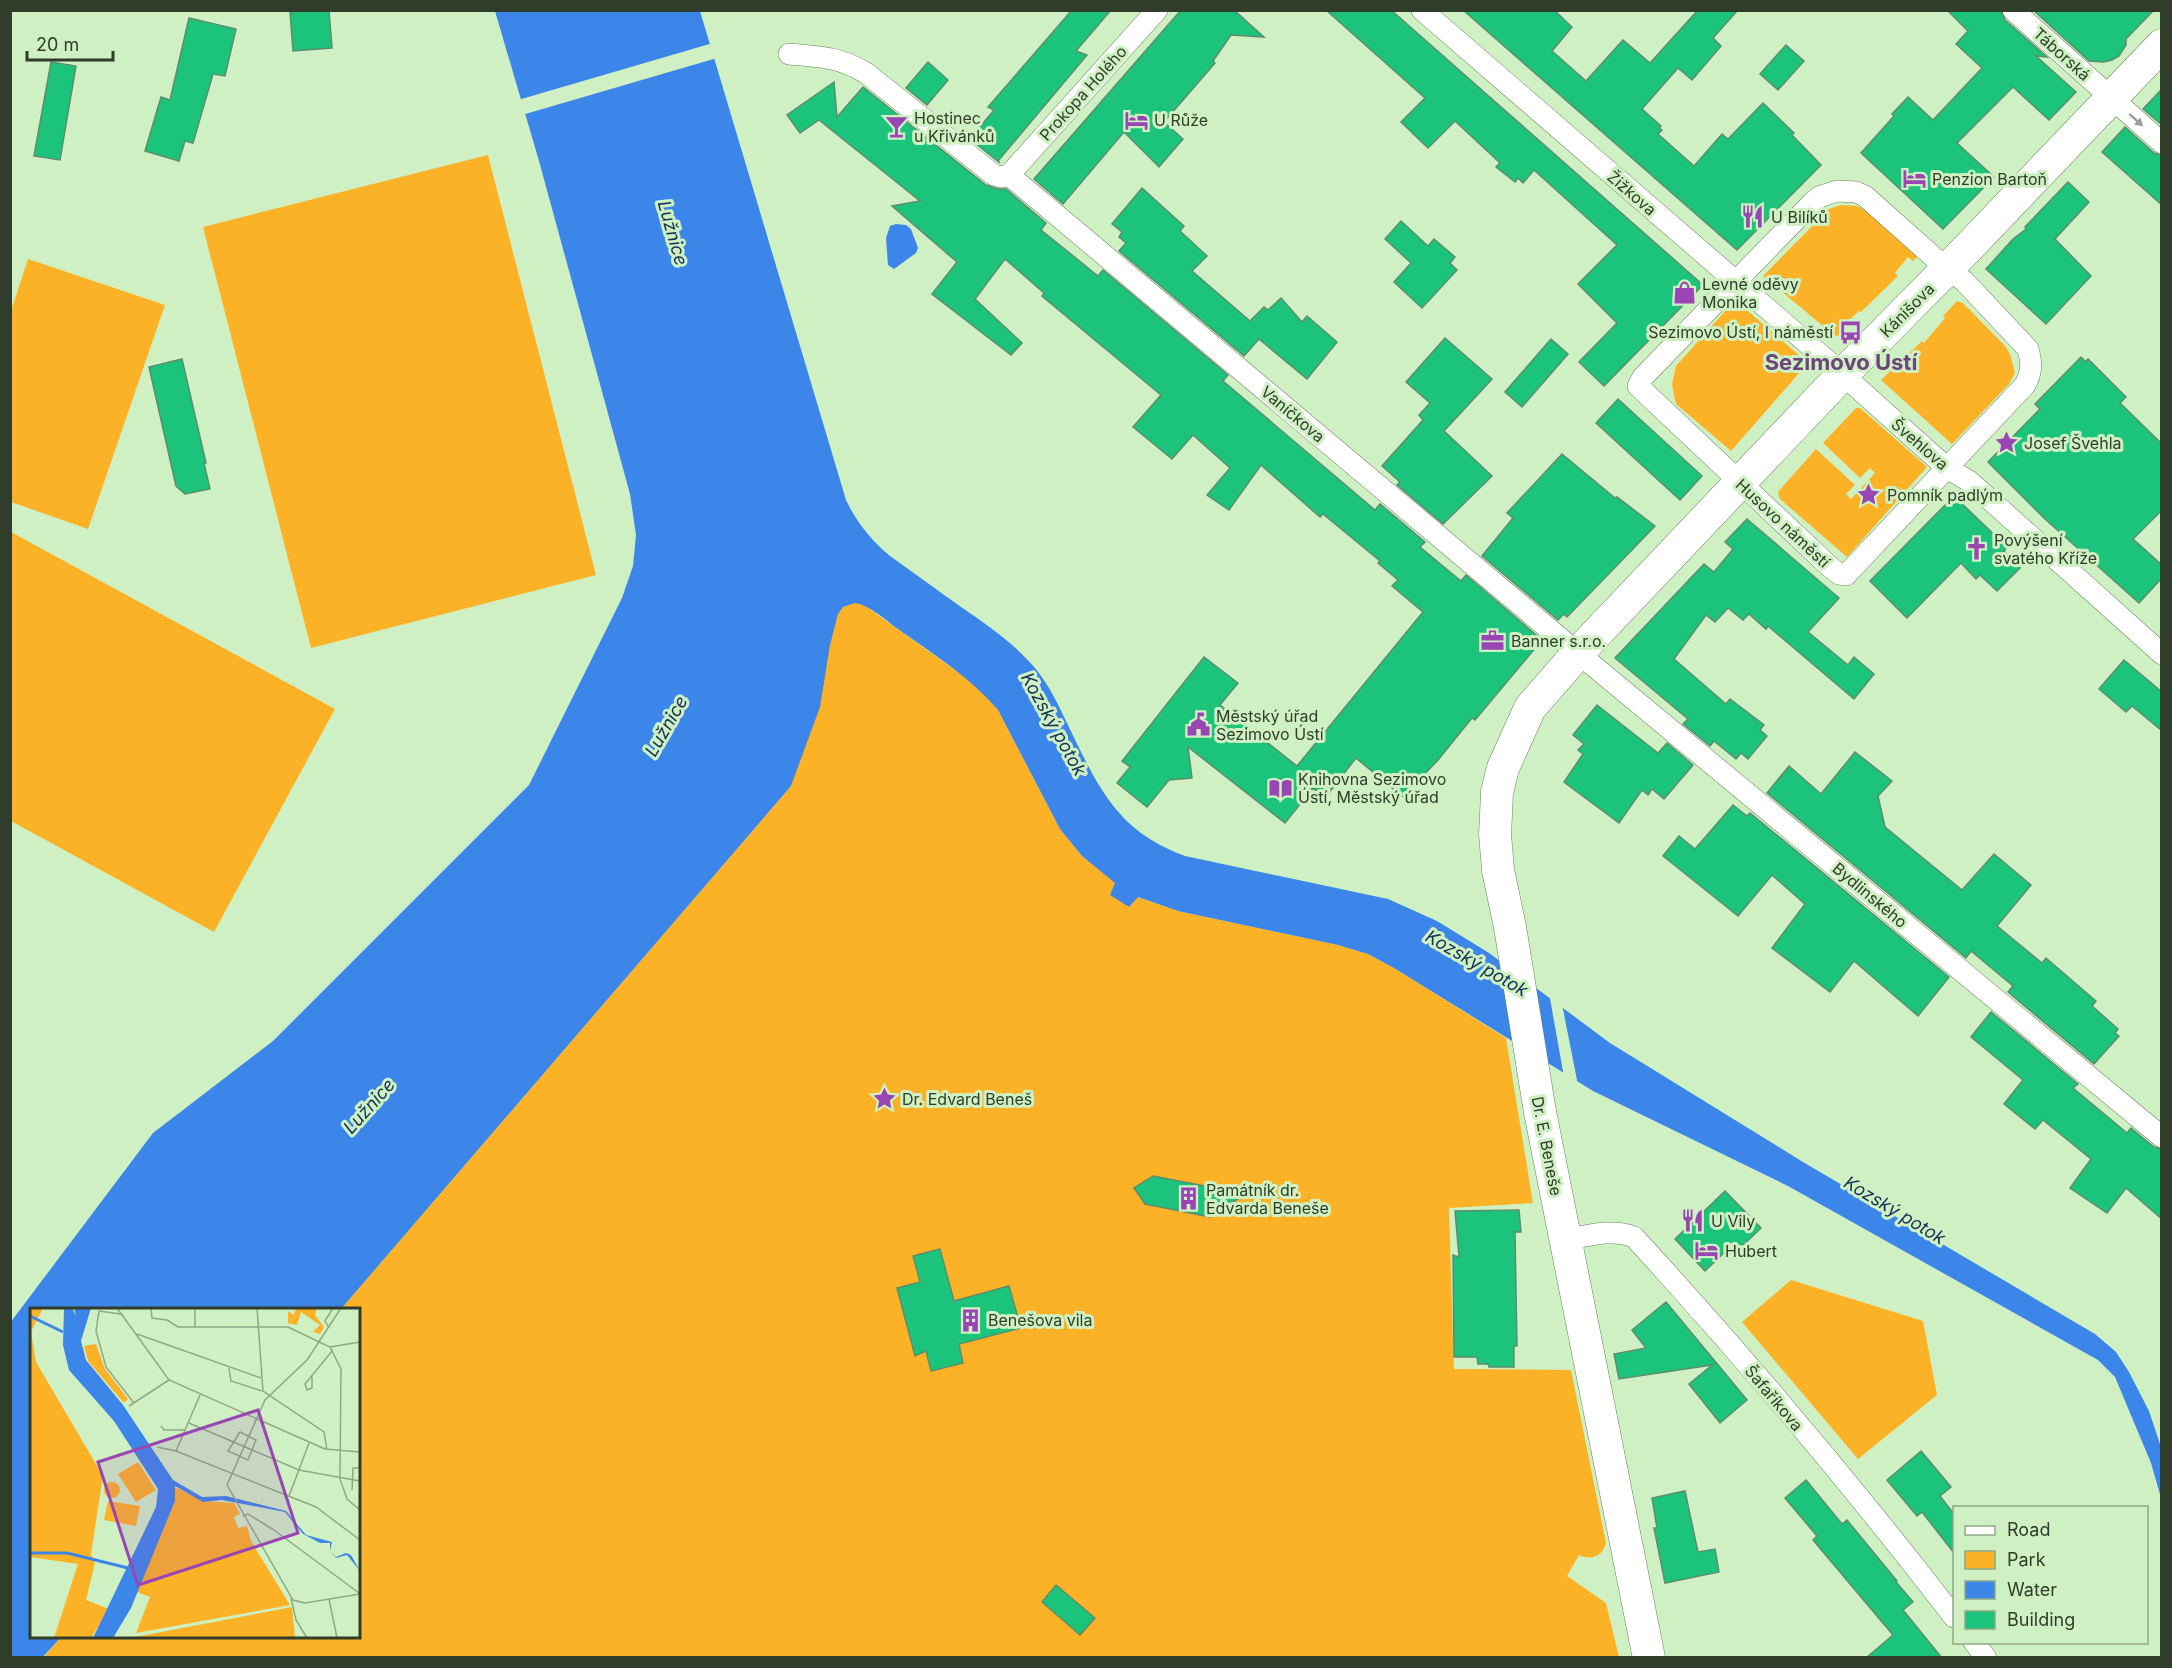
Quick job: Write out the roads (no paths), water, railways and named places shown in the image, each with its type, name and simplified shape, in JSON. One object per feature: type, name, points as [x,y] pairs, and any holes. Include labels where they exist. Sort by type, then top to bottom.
[{"type":"street","name":"Prokopa Holého","points":[[1009,175],[1157,10]]},
{"type":"street","name":"Žižkova","points":[[1422,10],[1842,375]]},
{"type":"street","name":"Táborská","points":[[2013,10],[2162,143]]},
{"type":"street","name":"Kánišova","points":[[1578,653],[1842,375],[2162,45]]},
{"type":"street","points":[[789,54],[834,58],[849,63],[866,73],[994,175],[1001,177],[1009,175]]},
{"type":"street","name":"Vaníčkova","points":[[1009,175],[1578,653]]},
{"type":"street","name":"Husovo náměstí","points":[[1837,191],[1857,192],[1865,196],[1947,269],[1964,281],[2028,349],[2032,361],[2029,378],[2025,385],[1846,575],[1835,572],[1638,386],[1643,377],[1819,197],[1837,191]]},
{"type":"street","name":"Švehlova","points":[[1842,375],[1947,468],[1969,481],[2162,654]]},
{"type":"street","name":"Dr. E. Beneše","points":[[1578,653],[1530,708],[1513,742],[1497,792],[1495,834],[1540,1112],[1649,1658]]},
{"type":"street","name":"Bydlinského","points":[[1578,653],[2162,1137]]},
{"type":"street","name":"Šafaříkova","points":[[1565,1240],[1609,1233],[1623,1233],[1634,1237],[1691,1299],[1882,1525],[1953,1616]]},
{"type":"street","points":[[1976,1644],[1986,1658]]},
{"type":"water","points":[[495,11],[700,11],[850,508],[865,531],[890,556],[1000,635],[1035,668],[1053,695],[1099,786],[1125,819],[1161,846],[1185,856],[1388,899],[1437,921],[1489,953],[1610,1043],[1803,1162],[2095,1334],[2116,1352],[2149,1411],[2161,1447],[2161,1498],[2151,1463],[2115,1377],[2098,1360],[1788,1186],[1593,1091],[1368,954],[1338,945],[1178,911],[1138,897],[1129,907],[1110,895],[1115,883],[1082,856],[1060,829],[998,710],[951,666],[878,614],[855,603],[843,607],[838,614],[830,645],[820,707],[791,786],[342,1308],[30,1308],[30,1638],[60,1638],[43,1657],[11,1657],[10,1323],[153,1133],[273,1041],[529,785],[622,598],[633,566],[636,535],[630,494],[539,161]]},
{"type":"water","points":[[906,225],[911,229],[918,248],[916,253],[894,269],[888,265],[886,238],[890,226]]},
{"type":"place","name":"U Růže","points":[[1136,120]]},
{"type":"place","name":"Hostinec u Křivánků","points":[[896,127]]},
{"type":"place","name":"Penzion Bartoň","points":[[1914,179]]},
{"type":"place","name":"U Bilíků","points":[[1753,217]]},
{"type":"place","name":"Levné oděvy Monika","points":[[1684,293]]},
{"type":"place","name":"Sezimovo Ústí, I náměstí","points":[[1851,332]]},
{"type":"place","name":"Josef Švehla","points":[[2006,443]]},
{"type":"place","name":"Pomník padlým","points":[[1869,495]]},
{"type":"place","name":"Povýšení svatého Kříže","points":[[1976,549]]},
{"type":"place","name":"Banner s.r.o.","points":[[1493,641]]},
{"type":"place","name":"Městský úřad Sezimovo Ústí","points":[[1198,725]]},
{"type":"place","name":"Knihovna Sezimovo Ústí, Městský úřad","points":[[1280,788]]},
{"type":"place","name":"Dr. Edvard Beneš","points":[[884,1099]]},
{"type":"place","name":"Památník dr. Edvarda Beneše","points":[[1188,1199]]},
{"type":"place","name":"U Vily","points":[[1693,1221]]},
{"type":"place","name":"Hubert","points":[[1707,1251]]},
{"type":"place","name":"Benešova vila","points":[[970,1320]]},
{"type":"district","name":"Sezimovo Ústí","points":[[1841,362]]},
{"type":"water label","name":"Lužnice","points":[[673,233]]},
{"type":"water label","name":"Kozský potok","points":[[1054,724]]},
{"type":"water label","name":"Lužnice","points":[[666,726]]},
{"type":"water label","name":"Kozský potok","points":[[1477,963]]},
{"type":"water label","name":"Lužnice","points":[[369,1106]]},
{"type":"water label","name":"Kozský potok","points":[[1895,1210]]}]
